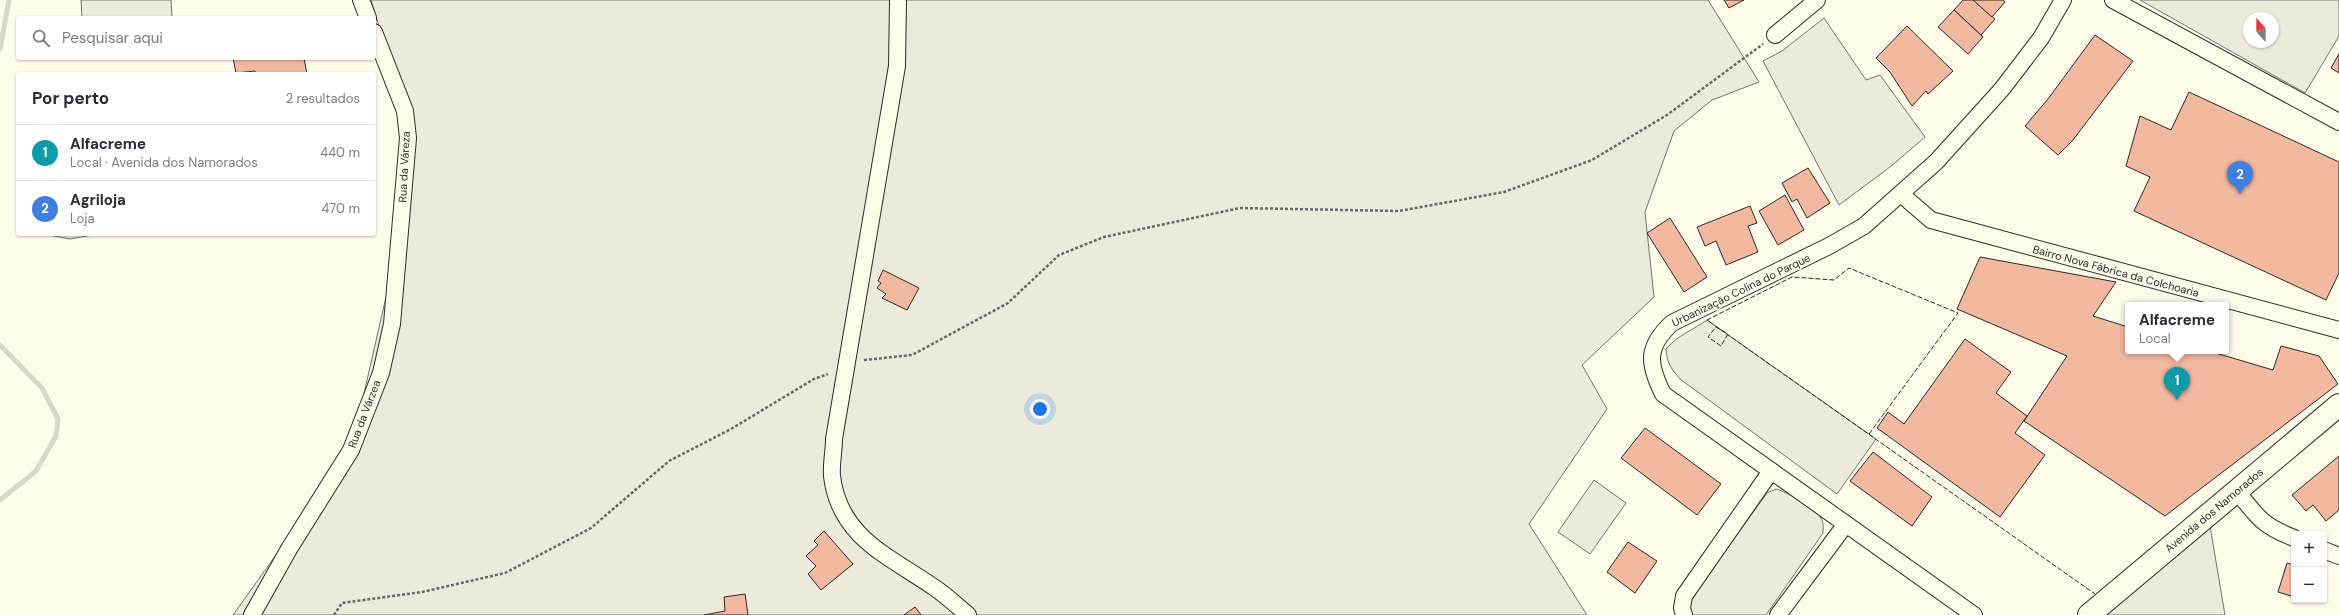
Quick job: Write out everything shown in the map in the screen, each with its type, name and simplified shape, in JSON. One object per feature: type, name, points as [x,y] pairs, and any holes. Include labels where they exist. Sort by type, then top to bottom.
[{"type":"street","points":[[361,0],[367,16]]},
{"type":"street","points":[[898,0],[897,66],[834,439],[832,476],[839,500],[852,527],[867,543],[936,588],[968,615]]},
{"type":"street","points":[[1769,39],[1817,0]]},
{"type":"street","name":"Urbanização Colina do Parque","points":[[1974,615],[1663,394],[1651,364],[1659,336],[1672,323],[1835,243],[1864,226],[1902,195],[1936,162],[2002,89],[2041,38],[2062,0]]},
{"type":"street","points":[[2114,0],[2339,122]]},
{"type":"street","name":"Rua da Váreza","points":[[376,37],[405,111],[408,138],[400,236]]},
{"type":"street","name":"Bairro Nova Fábrica da Colchoaria","points":[[1902,195],[1931,220],[2339,330]]},
{"type":"street","name":"Rua da Várzea","points":[[252,615],[289,549],[351,450],[380,373],[392,324],[400,236]]},
{"type":"street","name":"Avenida dos Namorados","points":[[2089,615],[2339,405]]},
{"type":"street","points":[[1684,615],[1682,608],[1684,596],[1771,471]]},
{"type":"street","points":[[2236,491],[2255,514],[2272,530],[2291,537]]},
{"type":"street","points":[[1778,615],[1846,524]]},
{"type":"street","points":[[2327,551],[2339,556]]},
{"type":"path","points":[[334,615],[342,603],[422,592],[505,573],[591,528],[669,461],[730,429],[814,379],[866,359],[912,355],[1008,303],[1059,255],[1104,237],[1240,208],[1398,211],[1504,192],[1592,160],[1667,115],[1769,39]]},
{"type":"shaded area","points":[[81,0],[171,0],[172,16],[82,16]]},
{"type":"shaded area","points":[[371,0],[1708,0],[1759,82],[1712,100],[1674,131],[1645,212],[1654,297],[1582,365],[1607,409],[1529,524],[1587,615],[233,615],[351,450],[400,236],[405,111]]},
{"type":"shaded area","points":[[2140,0],[2339,0],[2339,36],[2305,93]]},
{"type":"shaded area","points":[[1824,18],[1866,80],[1880,75],[1925,137],[1890,167],[1839,205],[1763,61],[1782,51]]},
{"type":"shaded area","points":[[54,236],[87,236],[70,239]]},
{"type":"shaded area","points":[[1707,320],[1876,439],[1837,494],[1680,379],[1674,372],[1668,362],[1666,349],[1681,336]]},
{"type":"shaded area","points":[[1594,480],[1626,503],[1590,554],[1558,532]]},
{"type":"shaded area","points":[[1776,489],[1781,490],[1800,501],[1818,514],[1823,522],[1823,533],[1766,615],[1693,615],[1690,610],[1690,600],[1767,493]]},
{"type":"shaded area","points":[[2208,514],[2225,615],[2089,615]]},
{"type":"building","points":[[1724,0],[1744,0],[1729,8]]},
{"type":"building","points":[[1963,0],[1973,0],[1995,19],[1981,35],[1954,10]]},
{"type":"building","points":[[1973,0],[2003,0],[2005,2],[1992,17]]},
{"type":"building","points":[[1954,10],[1983,37],[1968,54],[1938,27]]},
{"type":"building","points":[[1907,26],[1953,71],[1928,94],[1926,91],[1912,106],[1890,72],[1876,58]]},
{"type":"building","points":[[2095,35],[2133,61],[2073,140],[2058,155],[2025,126],[2048,99]]},
{"type":"building","points":[[2339,54],[2339,73],[2331,68]]},
{"type":"building","points":[[233,60],[304,60],[307,72],[255,71],[236,72]]},
{"type":"building","points":[[2189,92],[2339,162],[2339,273],[2326,300],[2134,211],[2150,177],[2126,166],[2140,116],[2171,130]]},
{"type":"building","points":[[1808,168],[1830,203],[1807,218],[1797,199],[1792,202],[1782,183]]},
{"type":"building","points":[[1785,195],[1804,230],[1778,245],[1759,211]]},
{"type":"building","points":[[1750,206],[1757,223],[1748,226],[1758,252],[1726,265],[1716,241],[1705,246],[1697,227]]},
{"type":"building","points":[[1670,218],[1707,277],[1684,292],[1647,233]]},
{"type":"building","points":[[1980,257],[2116,282],[2093,316],[2125,326],[2125,354],[2219,354],[2273,370],[2281,346],[2319,356],[2338,384],[2165,516],[2024,421],[2067,356],[1957,309]]},
{"type":"building","points":[[883,270],[919,288],[907,310],[882,298],[886,294],[877,288],[881,283],[878,281]]},
{"type":"building","points":[[1965,339],[2011,372],[1996,393],[2027,416],[2015,433],[2045,455],[2000,517],[1877,428],[1888,412],[1904,424]]},
{"type":"building","points":[[1645,428],[1721,484],[1697,515],[1621,458]]},
{"type":"building","points":[[1873,452],[1932,497],[1912,526],[1850,481]]},
{"type":"building","points":[[2339,456],[2339,510],[2326,521],[2313,505],[2306,511],[2292,495]]},
{"type":"building","points":[[824,531],[853,564],[821,590],[808,574],[816,566],[806,556],[818,545],[814,541]]},
{"type":"building","points":[[1628,542],[1657,561],[1635,593],[1607,572]]},
{"type":"building","points":[[2287,563],[2291,564],[2291,596],[2278,592]]},
{"type":"building","points":[[745,594],[748,615],[704,615],[725,611],[724,597]]},
{"type":"building","points":[[915,607],[921,615],[904,615]]},
{"type":"waterway","points":[[0,49],[9,0]]},
{"type":"waterway","points":[[0,345],[42,388],[58,419],[56,436],[36,471],[0,500]]},
{"type":"fence","points":[[1869,434],[1958,313],[1849,268],[1834,280],[1792,277],[1707,320],[2095,594]]},
{"type":"fence","points":[[1716,327],[1728,334],[1721,346],[1708,337],[1716,327]]},
{"type":"place","name":"Agriloja","points":[[2240,194]]},
{"type":"place","name":"Alfacreme","points":[[2177,400]]}]
